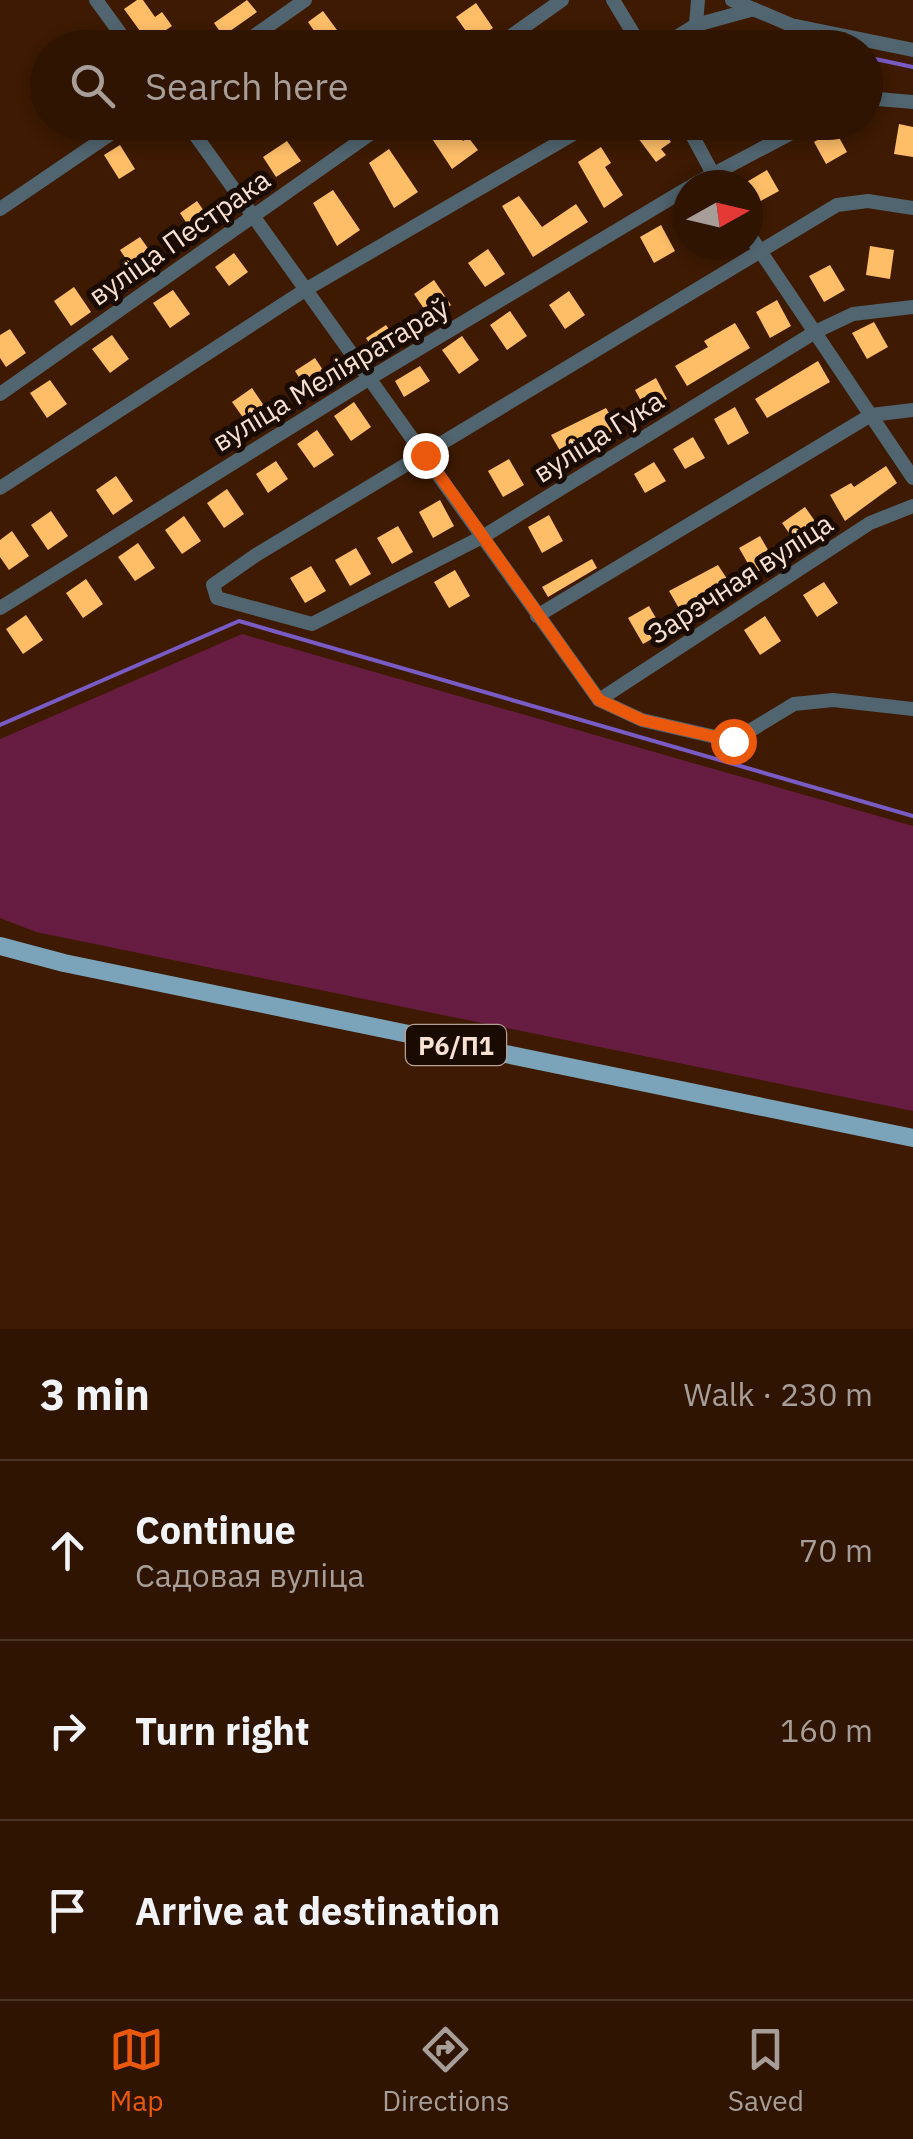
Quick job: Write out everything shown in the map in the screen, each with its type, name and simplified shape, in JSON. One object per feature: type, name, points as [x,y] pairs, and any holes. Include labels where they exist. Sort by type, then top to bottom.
[{"type":"main road","name":"Р6/П1","points":[[0,946],[64,963],[913,1138]]},
{"type":"street","points":[[96,0],[118,30]]},
{"type":"street","points":[[262,30],[305,0]]},
{"type":"street","points":[[520,30],[562,0]]},
{"type":"street","points":[[613,0],[631,30]]},
{"type":"street","points":[[696,25],[698,0]]},
{"type":"street","points":[[732,0],[792,26],[812,30]]},
{"type":"street","points":[[688,30],[754,9]]},
{"type":"street","points":[[883,44],[913,50]]},
{"type":"street","points":[[883,99],[913,102]]},
{"type":"street","points":[[0,209],[102,140]]},
{"type":"street","points":[[199,140],[599,700],[642,720],[733,741],[794,704],[833,700],[913,709]]},
{"type":"street","name":"вуліца Пестрака","points":[[0,394],[361,140]]},
{"type":"street","points":[[0,488],[306,290],[563,140]]},
{"type":"street","points":[[694,140],[710,170]]},
{"type":"street","name":"вуліца Меліяратараў","points":[[730,170],[781,140]]},
{"type":"street","name":"вуліца Меліяратараў","points":[[0,608],[370,378],[673,196]]},
{"type":"street","points":[[763,251],[837,205],[868,202],[913,208]]},
{"type":"street","points":[[763,257],[913,478]]},
{"type":"street","points":[[425,455],[748,260]]},
{"type":"street","name":"вуліца Гука","points":[[425,455],[213,585],[217,598],[312,624],[484,536],[815,332],[853,314],[913,307]]},
{"type":"street","points":[[537,616],[870,415],[913,410]]},
{"type":"street","name":"Зарэчная вуліца","points":[[599,700],[870,523],[913,506]]},
{"type":"shaded area","points":[[242,634],[913,826],[913,1111],[36,932],[0,918],[0,739]]},
{"type":"building","points":[[143,0],[155,17],[162,12],[172,26],[166,30],[139,30],[124,9]]},
{"type":"building","points":[[247,0],[257,12],[232,30],[219,30],[214,23]]},
{"type":"building","points":[[476,3],[493,28],[465,30],[456,17]]},
{"type":"building","points":[[323,11],[337,30],[314,30],[308,22]]},
{"type":"building","points":[[899,124],[913,127],[913,157],[894,154]]},
{"type":"building","points":[[433,140],[470,140],[478,150],[452,169]]},
{"type":"building","points":[[640,140],[670,140],[661,149],[666,155],[656,162]]},
{"type":"building","points":[[840,140],[847,152],[826,164],[814,142]]},
{"type":"building","points":[[287,141],[301,161],[276,177],[263,157]]},
{"type":"building","points":[[120,145],[135,169],[119,179],[104,155]]},
{"type":"building","points":[[601,147],[611,163],[605,167],[623,195],[604,208],[578,162]]},
{"type":"building","points":[[389,149],[418,192],[394,208],[369,163]]},
{"type":"building","points":[[767,170],[779,191],[763,200],[763,172]]},
{"type":"building","points":[[333,190],[360,230],[337,246],[313,203]]},
{"type":"building","points":[[519,196],[542,227],[576,204],[588,222],[533,257],[502,206]]},
{"type":"building","points":[[197,201],[213,224],[195,236],[180,213]]},
{"type":"building","points":[[661,225],[673,252],[654,263],[640,237]]},
{"type":"building","points":[[140,237],[157,261],[137,275],[120,250]]},
{"type":"building","points":[[870,246],[894,250],[890,279],[866,275]]},
{"type":"building","points":[[488,249],[505,274],[485,287],[468,263]]},
{"type":"building","points":[[234,253],[248,272],[229,286],[215,267]]},
{"type":"building","points":[[830,265],[845,290],[824,302],[809,276]]},
{"type":"building","points":[[434,280],[451,305],[431,319],[414,294]]},
{"type":"building","points":[[74,287],[91,312],[71,326],[54,301]]},
{"type":"building","points":[[173,290],[190,314],[170,328],[153,303]]},
{"type":"building","points":[[569,291],[585,315],[565,329],[549,305]]},
{"type":"building","points":[[777,300],[791,326],[770,338],[756,312]]},
{"type":"building","points":[[510,311],[527,336],[507,350],[490,325]]},
{"type":"building","points":[[874,322],[888,347],[867,359],[852,333]]},
{"type":"building","points":[[735,323],[750,348],[687,386],[675,366],[708,347],[704,341]]},
{"type":"building","points":[[386,325],[399,344],[378,357],[366,338]]},
{"type":"building","points":[[10,329],[26,353],[6,367],[0,358],[0,335]]},
{"type":"building","points":[[112,335],[129,359],[110,373],[92,349]]},
{"type":"building","points":[[462,336],[479,360],[459,374],[442,350]]},
{"type":"building","points":[[315,358],[331,382],[311,396],[295,371]]},
{"type":"building","points":[[818,361],[830,382],[767,418],[755,399]]},
{"type":"building","points":[[420,366],[430,381],[404,397],[395,381]]},
{"type":"building","points":[[656,378],[667,399],[646,410],[635,390]]},
{"type":"building","points":[[50,380],[67,404],[47,418],[30,393]]},
{"type":"building","points":[[252,388],[269,413],[249,426],[232,402]]},
{"type":"building","points":[[354,402],[371,427],[351,441],[334,416]]},
{"type":"building","points":[[735,407],[749,433],[728,445],[714,419]]},
{"type":"building","points":[[606,408],[618,428],[566,461],[551,435]]},
{"type":"building","points":[[317,430],[334,455],[314,468],[297,444]]},
{"type":"building","points":[[693,437],[705,458],[685,469],[673,449]]},
{"type":"building","points":[[509,459],[524,485],[503,497],[488,471]]},
{"type":"building","points":[[276,461],[288,479],[268,493],[256,474]]},
{"type":"building","points":[[654,462],[666,481],[645,493],[634,474]]},
{"type":"building","points":[[886,466],[897,483],[845,521],[830,495],[851,483],[854,487]]},
{"type":"building","points":[[116,476],[133,501],[113,515],[96,490]]},
{"type":"building","points":[[227,489],[244,514],[224,528],[207,503]]},
{"type":"building","points":[[440,500],[454,526],[433,538],[419,512]]},
{"type":"building","points":[[805,507],[817,524],[794,540],[782,523]]},
{"type":"building","points":[[51,511],[68,536],[48,550],[31,525]]},
{"type":"building","points":[[549,515],[563,541],[542,553],[528,527]]},
{"type":"building","points":[[184,516],[201,541],[182,554],[165,530]]},
{"type":"building","points":[[398,526],[413,552],[392,564],[377,538]]},
{"type":"building","points":[[12,531],[29,556],[9,570],[0,557],[0,540]]},
{"type":"building","points":[[760,536],[775,562],[754,574],[739,548]]},
{"type":"building","points":[[138,543],[155,568],[135,581],[118,557]]},
{"type":"building","points":[[356,548],[371,574],[350,586],[335,560]]},
{"type":"building","points":[[592,559],[597,568],[548,597],[542,587]]},
{"type":"building","points":[[718,565],[731,585],[684,617],[669,591]]},
{"type":"building","points":[[311,566],[326,591],[305,603],[290,578]]},
{"type":"building","points":[[455,570],[470,596],[449,608],[434,582]]},
{"type":"building","points":[[86,579],[103,604],[83,618],[66,593]]},
{"type":"building","points":[[824,582],[838,603],[817,617],[803,595]]},
{"type":"building","points":[[649,606],[664,632],[643,644],[628,618]]},
{"type":"building","points":[[26,615],[43,640],[23,654],[6,629]]},
{"type":"building","points":[[765,616],[781,641],[760,655],[744,630]]},
{"type":"waterway","points":[[883,61],[913,67]]},
{"type":"waterway","points":[[0,725],[239,621],[913,816]]},
{"type":"route","points":[[425,455],[599,700],[642,720],[733,741]]}]
